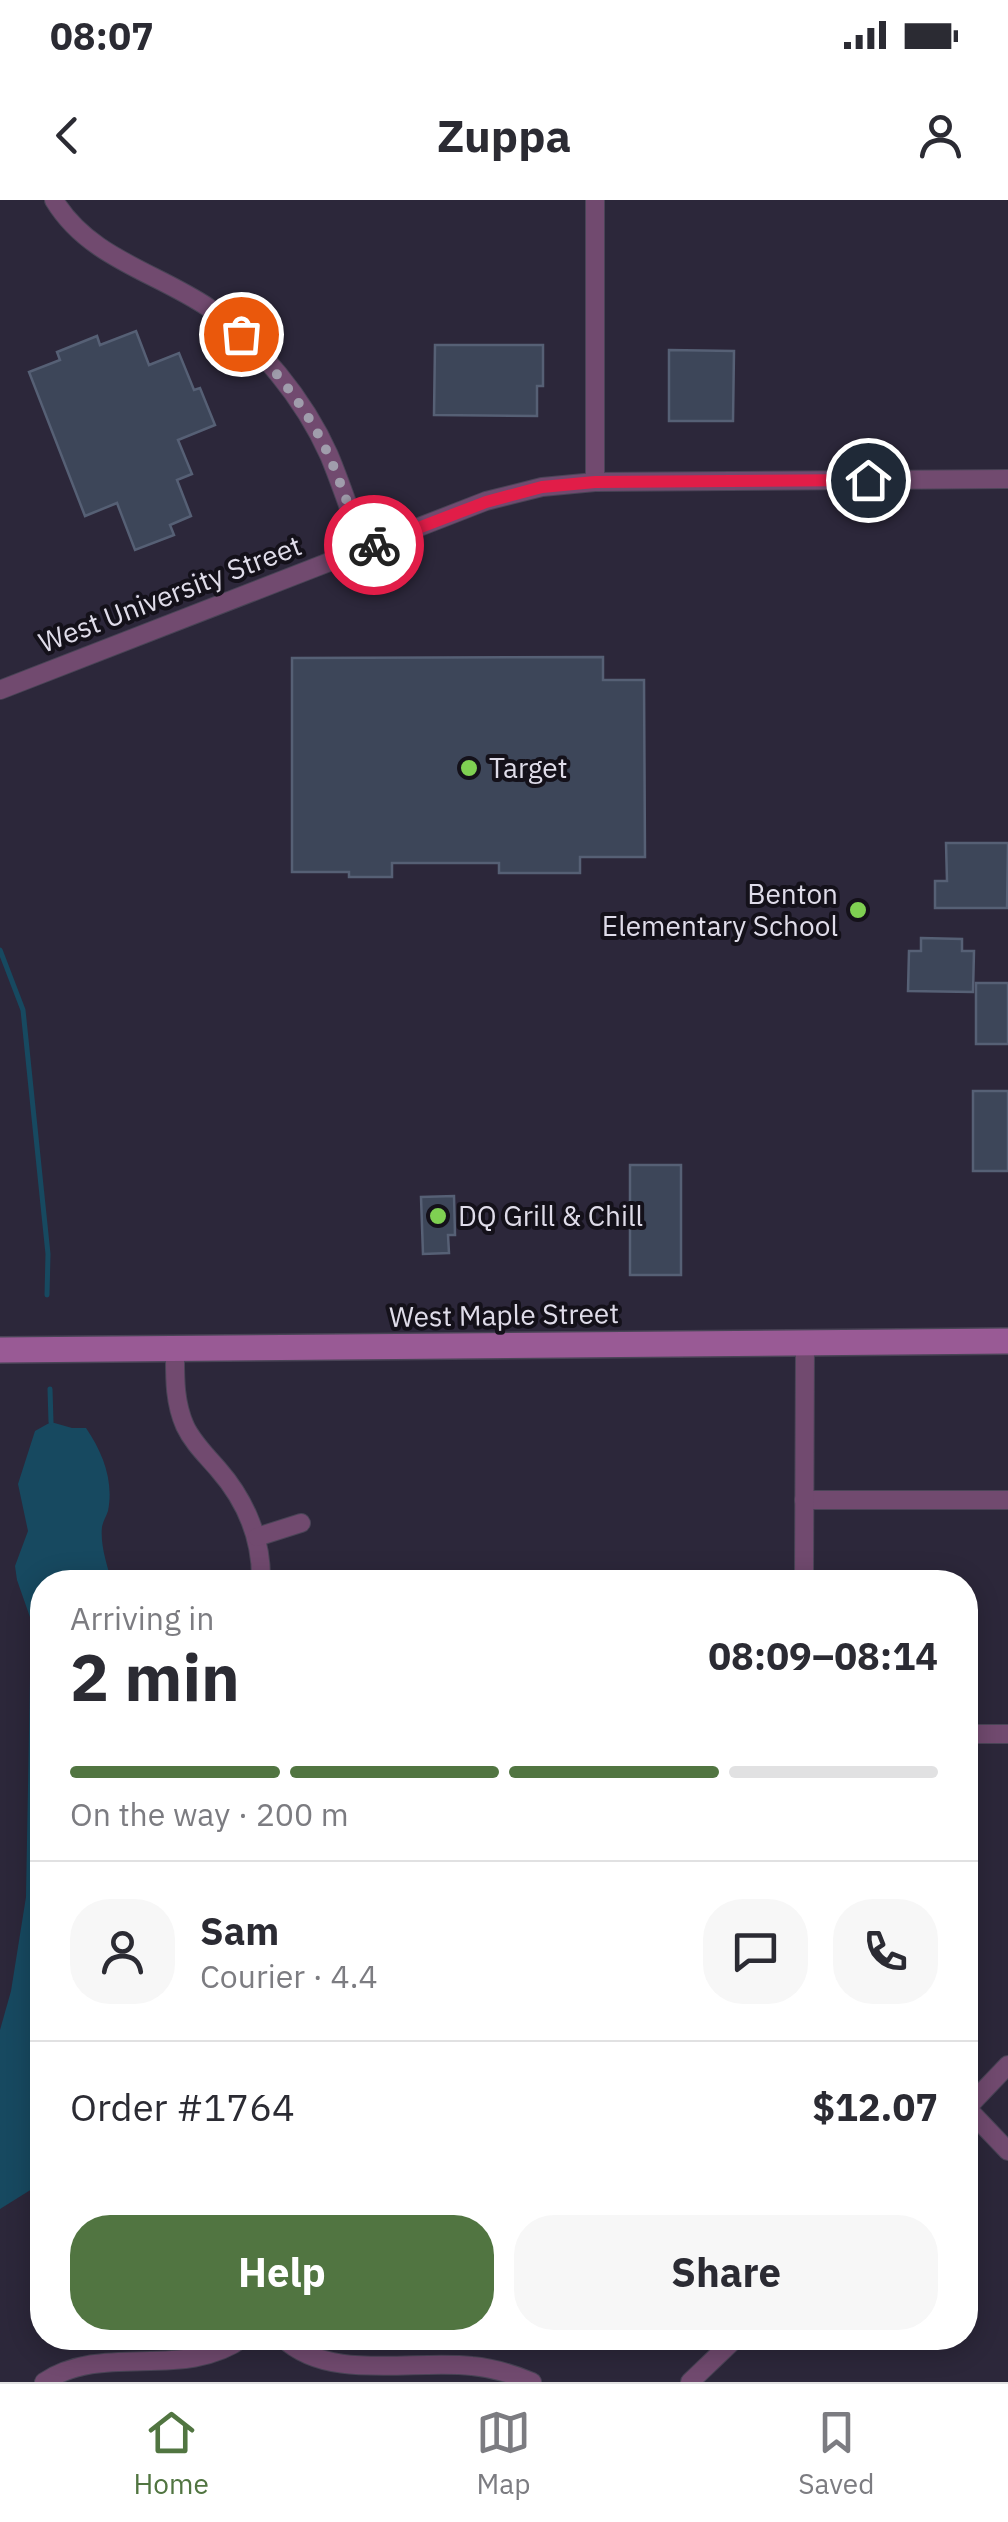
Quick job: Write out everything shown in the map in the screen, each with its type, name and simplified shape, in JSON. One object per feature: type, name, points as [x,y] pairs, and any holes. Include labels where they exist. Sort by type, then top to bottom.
[{"type":"main road","name":"West Maple Street","points":[[0,1350],[1008,1341]]},
{"type":"street","points":[[54,200],[101,250],[207,307],[241,334],[273,368],[299,402],[328,453],[364,549]]},
{"type":"street","points":[[595,200],[595,482]]},
{"type":"street","name":"West University Street","points":[[0,690],[486,502],[542,487],[595,482],[1008,479]]},
{"type":"street","points":[[804,1570],[805,1343]]},
{"type":"street","points":[[175,1349],[176,1397],[186,1426],[200,1450],[243,1502],[256,1537],[260,1570]]},
{"type":"street","points":[[804,1500],[1008,1500]]},
{"type":"street","points":[[256,1537],[301,1523]]},
{"type":"street","points":[[978,1734],[1008,1734]]},
{"type":"street","points":[[978,2096],[1008,2065]]},
{"type":"street","points":[[978,2120],[1008,2151]]},
{"type":"street","points":[[44,2382],[79,2366],[206,2356],[224,2350]]},
{"type":"street","points":[[298,2350],[319,2360],[356,2364],[470,2365],[532,2382]]},
{"type":"street","points":[[690,2382],[723,2350]]},
{"type":"water","points":[[51,1422],[86,1428],[97,1447],[108,1478],[108,1511],[102,1541],[108,1570],[30,1570],[30,1617],[15,1566],[28,1531],[18,1484],[35,1431]]},
{"type":"water","points":[[30,1675],[30,2190],[0,2209],[0,2030],[11,1991],[26,1897]]},
{"type":"building","points":[[136,331],[149,365],[179,353],[194,390],[200,388],[215,425],[178,440],[192,474],[177,480],[191,516],[170,525],[174,535],[135,550],[117,503],[85,516],[29,372],[60,360],[57,352],[97,336],[100,345]]},
{"type":"building","points":[[435,345],[543,345],[543,386],[537,386],[537,416],[434,415]]},
{"type":"building","points":[[669,350],[734,351],[733,421],[669,421]]},
{"type":"building","name":"Target","points":[[603,657],[603,680],[644,680],[645,857],[580,857],[580,873],[499,873],[499,863],[392,863],[392,877],[292,872],[292,658]]},
{"type":"building","points":[[946,843],[1008,843],[1007,908],[935,908],[935,881],[947,881]]},
{"type":"building","points":[[921,938],[962,939],[962,951],[974,951],[973,992],[908,991],[909,951],[921,951]]},
{"type":"building","points":[[976,983],[1008,983],[1008,1044],[976,1044]]},
{"type":"building","points":[[973,1091],[1008,1091],[1008,1171],[973,1171]]},
{"type":"building","points":[[630,1165],[681,1165],[681,1275],[630,1275]]},
{"type":"building","name":"DQ Grill & Chill","points":[[454,1196],[455,1235],[448,1235],[449,1253],[423,1254],[421,1197]]},
{"type":"waterway","points":[[0,950],[23,1010],[48,1254],[47,1295]]},
{"type":"waterway","points":[[50,1389],[51,1422]]},
{"type":"way so far","points":[[241,334],[299,402],[328,453],[364,549],[374,545]]},
{"type":"place","name":"Target","points":[[469,768]]},
{"type":"place","name":"Benton Elementary School","points":[[858,910]]},
{"type":"place","name":"DQ Grill & Chill","points":[[438,1216]]},
{"type":"route","points":[[374,545],[486,502],[542,487],[595,482],[868,480]]}]
